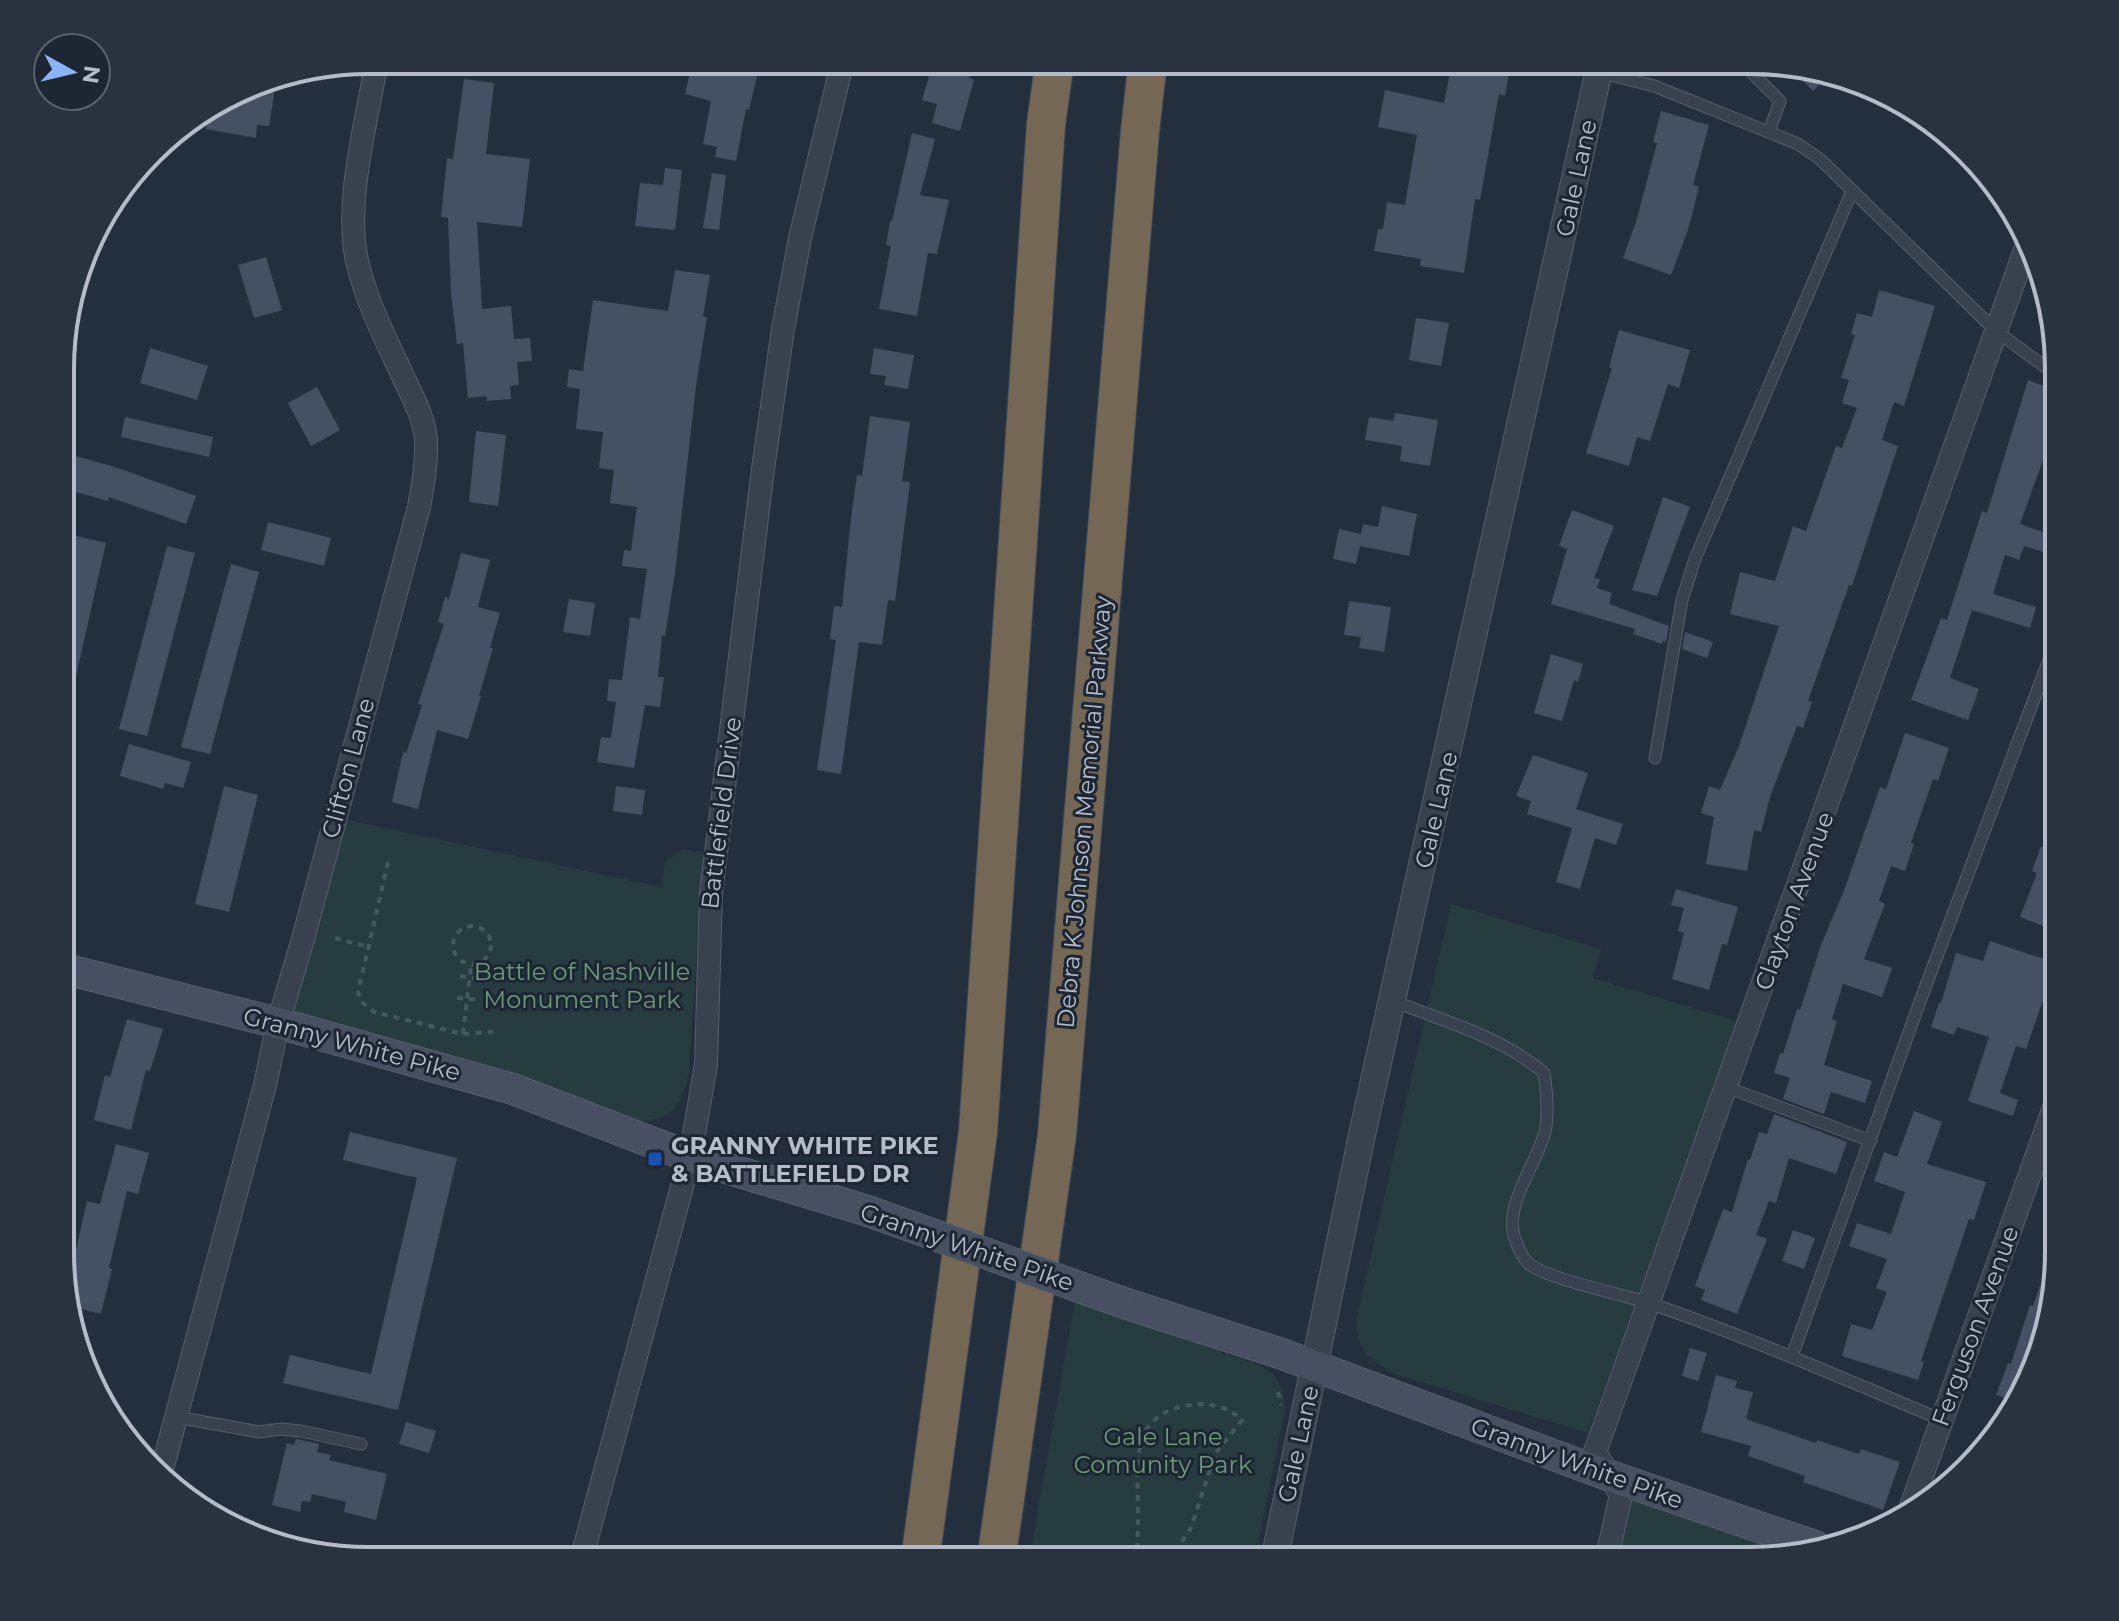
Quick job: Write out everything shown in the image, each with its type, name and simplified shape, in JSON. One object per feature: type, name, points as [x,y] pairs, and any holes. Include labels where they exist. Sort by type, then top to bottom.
[{"type":"highway","points":[[922,1547],[978,1132],[1046,124],[1053,74]]},
{"type":"highway","name":"Debra K Johnson Memorial Parkway","points":[[998,1547],[1057,1135],[1146,74]]},
{"type":"main road","name":"Granny White Pike","points":[[74,971],[278,1023],[513,1089],[690,1157],[868,1211],[1121,1302],[1282,1354],[1610,1476],[1803,1542]]},
{"type":"street","name":"Clifton Lane","points":[[163,1464],[265,1085],[278,1023],[419,507],[425,470],[426,439],[421,417],[370,300],[358,264],[354,234],[355,197],[375,74]]},
{"type":"street","name":"Battlefield Drive","points":[[585,1547],[690,1157],[706,1065],[711,893],[763,469],[800,238],[840,74]]},
{"type":"street","name":"Gale Lane","points":[[1277,1547],[1393,1001],[1598,74]]},
{"type":"street","name":"Clayton Avenue","points":[[1609,1547],[1621,1495],[1595,1452],[2023,256]]},
{"type":"street","name":"Ferguson Avenue","points":[[1915,1497],[2045,1132]]},
{"type":"lane","points":[[1622,74],[1798,144],[1820,159],[1996,331],[2045,367]]},
{"type":"lane","points":[[1753,74],[1780,101],[1769,132]]},
{"type":"lane","points":[[1655,758],[1682,600],[1695,559],[1852,191]]},
{"type":"lane","points":[[1792,1356],[1922,996],[2045,670]]},
{"type":"lane","points":[[1393,1001],[1490,1039],[1527,1059],[1544,1073],[1548,1094],[1545,1129],[1515,1207],[1512,1232],[1528,1263],[1549,1273],[1648,1302],[1792,1356],[1942,1420]]},
{"type":"lane","points":[[1726,1087],[1871,1141]]},
{"type":"lane","points":[[176,1417],[259,1432],[281,1429],[301,1431],[361,1444]]},
{"type":"path","points":[[388,862],[358,992],[366,1008],[463,1034],[498,1031]]},
{"type":"path","points":[[473,926],[482,928],[488,934],[492,947],[486,959],[471,965],[459,960],[453,945],[459,931],[473,926]]},
{"type":"path","points":[[335,938],[369,947]]},
{"type":"path","points":[[463,1034],[471,965]]},
{"type":"path","points":[[460,976],[478,979]]},
{"type":"path","points":[[457,998],[480,1000]]},
{"type":"path","points":[[1137,1547],[1136,1477],[1143,1434],[1159,1417],[1181,1407],[1192,1404],[1224,1409],[1242,1420],[1215,1454],[1191,1528],[1180,1547]]},
{"type":"green space","name":"Battle of Nashville Monument Park","points":[[343,819],[661,887],[665,862],[682,850],[703,852],[689,1073],[682,1096],[671,1111],[655,1119],[631,1121],[290,1017]]},
{"type":"green space","points":[[1451,904],[1601,949],[1593,978],[1737,1021],[1588,1433],[1392,1373],[1366,1352],[1359,1340],[1356,1321]]},
{"type":"green space","name":"Gale Lane Comunity Park","points":[[1075,1301],[1258,1365],[1275,1377],[1283,1395],[1285,1410],[1258,1547],[1031,1547]]},
{"type":"green space","points":[[1629,1496],[1772,1546],[1750,1547],[1619,1547]]},
{"type":"building","points":[[690,74],[758,74],[749,110],[746,109],[736,161],[715,157],[717,147],[703,144],[711,101],[685,94]]},
{"type":"building","points":[[930,74],[970,74],[969,78],[974,80],[960,131],[932,123],[937,104],[922,100]]},
{"type":"building","points":[[1450,74],[1509,74],[1505,96],[1499,94],[1480,200],[1475,199],[1464,273],[1420,266],[1421,259],[1374,251],[1378,229],[1383,229],[1387,202],[1405,205],[1417,135],[1378,127],[1385,90],[1444,103]]},
{"type":"building","points":[[464,79],[494,83],[486,154],[530,159],[522,227],[477,222],[482,309],[511,306],[514,339],[530,338],[532,361],[517,362],[519,385],[510,386],[511,399],[487,401],[486,396],[468,398],[463,343],[457,344],[448,218],[441,217],[447,158],[453,159]]},
{"type":"building","points":[[1801,79],[1821,83],[1813,91]]},
{"type":"building","points":[[275,90],[269,126],[257,125],[256,138],[206,129],[207,123],[221,113]]},
{"type":"building","points":[[1661,111],[1709,125],[1693,185],[1699,187],[1688,230],[1671,275],[1623,258],[1657,143],[1653,142]]},
{"type":"building","points":[[912,133],[935,139],[920,195],[949,200],[937,254],[928,253],[917,316],[879,309],[891,246],[886,245],[890,221]]},
{"type":"building","points":[[665,168],[682,170],[675,230],[635,226],[640,183],[663,185]]},
{"type":"building","points":[[712,173],[726,175],[719,230],[703,228]]},
{"type":"building","points":[[266,257],[282,310],[254,318],[238,265]]},
{"type":"building","points":[[675,270],[710,275],[703,317],[707,317],[675,573],[665,636],[662,635],[658,677],[664,677],[660,707],[645,705],[634,768],[597,762],[601,737],[611,738],[616,702],[607,701],[609,679],[622,680],[630,617],[640,619],[647,569],[622,566],[624,550],[631,551],[637,507],[610,503],[614,470],[599,468],[603,432],[576,429],[580,389],[567,387],[569,369],[583,371],[593,300],[668,311]]},
{"type":"building","points":[[1879,290],[1935,306],[1904,406],[1894,402],[1882,440],[1898,446],[1852,586],[1849,585],[1808,701],[1812,702],[1803,728],[1797,726],[1770,797],[1761,832],[1754,830],[1747,871],[1706,864],[1714,817],[1701,813],[1709,786],[1720,790],[1739,746],[1779,626],[1730,614],[1740,572],[1775,581],[1793,526],[1806,531],[1836,446],[1842,448],[1857,408],[1842,403],[1849,380],[1841,378],[1855,335],[1851,334],[1857,313],[1872,317]]},
{"type":"building","points":[[1416,318],[1449,323],[1441,366],[1409,360]]},
{"type":"building","points":[[1619,330],[1690,350],[1679,388],[1668,384],[1650,441],[1637,437],[1629,466],[1586,453],[1612,368],[1609,367]]},
{"type":"building","points":[[150,348],[208,366],[197,400],[140,383]]},
{"type":"building","points":[[874,348],[914,355],[908,389],[884,385],[886,376],[870,374]]},
{"type":"building","points":[[2028,380],[2045,387],[2045,457],[2020,524],[2045,533],[2045,553],[2024,546],[2019,560],[2005,555],[1993,594],[2036,607],[2030,628],[1972,610],[1950,678],[1979,689],[1968,720],[1911,700],[1941,618],[1947,620],[1982,511],[1987,513]]},
{"type":"building","points":[[317,387],[340,430],[311,446],[288,403]]},
{"type":"building","points":[[1395,413],[1438,420],[1430,466],[1400,461],[1402,446],[1365,440],[1369,417],[1393,421]]},
{"type":"building","points":[[870,416],[910,422],[902,481],[910,482],[895,601],[888,600],[882,645],[859,642],[841,774],[817,770],[836,640],[830,639],[834,606],[842,607],[857,475],[862,476]]},
{"type":"building","points":[[125,417],[213,437],[209,457],[121,437]]},
{"type":"building","points":[[476,431],[506,435],[498,506],[469,502]]},
{"type":"building","points":[[74,455],[196,496],[186,524],[109,497],[108,501],[74,491]]},
{"type":"building","points":[[1663,497],[1690,507],[1657,596],[1632,590]]},
{"type":"building","points":[[1382,506],[1417,514],[1409,556],[1360,546],[1356,564],[1333,559],[1339,529],[1361,534],[1363,524],[1378,527]]},
{"type":"building","points":[[1572,510],[1614,526],[1594,578],[1600,579],[1597,588],[1612,593],[1609,604],[1669,626],[1666,642],[1662,644],[1633,634],[1635,629],[1551,604],[1567,549],[1559,546]]},
{"type":"building","points":[[268,522],[331,538],[324,566],[261,550]]},
{"type":"building","points":[[74,535],[106,543],[74,685]]},
{"type":"building","points":[[167,546],[195,553],[147,736],[119,729]]},
{"type":"building","points":[[461,553],[490,560],[478,607],[500,613],[468,739],[437,730],[418,809],[392,802],[403,752],[406,753],[422,705],[418,704],[444,624],[438,622],[445,597],[449,599]]},
{"type":"building","points":[[231,564],[259,572],[210,754],[181,747]]},
{"type":"building","points":[[569,599],[595,603],[590,636],[563,632]]},
{"type":"building","points":[[1349,601],[1391,607],[1384,652],[1359,648],[1361,637],[1344,635]]},
{"type":"building","points":[[1685,632],[1713,642],[1707,658],[1682,649]]},
{"type":"building","points":[[1551,654],[1583,664],[1578,682],[1574,680],[1562,721],[1534,713]]},
{"type":"building","points":[[1905,733],[1949,748],[1938,781],[1933,779],[1911,843],[1914,844],[1905,871],[1891,866],[1879,901],[1885,904],[1864,959],[1892,968],[1882,997],[1843,984],[1832,1019],[1837,1021],[1824,1065],[1872,1081],[1865,1103],[1831,1092],[1824,1114],[1783,1099],[1790,1078],[1774,1073],[1797,1009],[1800,1010],[1880,787],[1886,789]]},
{"type":"building","points":[[129,744],[191,762],[183,788],[165,783],[163,789],[120,776]]},
{"type":"building","points":[[1533,755],[1588,773],[1576,809],[1623,824],[1616,845],[1595,838],[1580,889],[1556,882],[1572,828],[1527,814],[1531,801],[1516,796]]},
{"type":"building","points":[[224,786],[258,795],[229,912],[195,904]]},
{"type":"building","points":[[616,786],[645,790],[642,815],[613,811]]},
{"type":"building","points":[[2041,846],[2045,848],[2045,927],[2020,917],[2037,873],[2032,871]]},
{"type":"building","points":[[1676,889],[1738,907],[1727,945],[1722,944],[1709,990],[1672,979],[1684,933],[1678,931],[1684,908],[1671,905]]},
{"type":"building","points":[[1990,941],[2045,959],[2045,995],[2026,1049],[2016,1046],[2000,1093],[2018,1100],[2013,1116],[1968,1101],[1989,1037],[1957,1027],[1954,1035],[1931,1027],[1956,953],[1983,961]]},
{"type":"building","points":[[127,1019],[163,1029],[150,1071],[146,1070],[131,1130],[94,1120],[105,1075],[110,1077]]},
{"type":"building","points":[[1914,1111],[1942,1122],[1927,1164],[1986,1182],[1974,1220],[1969,1219],[1921,1361],[1924,1362],[1918,1380],[1842,1356],[1851,1324],[1872,1330],[1887,1292],[1876,1288],[1887,1259],[1849,1246],[1857,1223],[1891,1234],[1905,1192],[1874,1181],[1884,1152],[1897,1157]]},
{"type":"building","points":[[1774,1114],[1847,1142],[1836,1174],[1789,1158],[1776,1203],[1769,1201],[1756,1235],[1767,1239],[1737,1314],[1701,1300],[1705,1290],[1695,1286],[1723,1209],[1732,1212],[1759,1132],[1767,1134]]},
{"type":"building","points":[[350,1132],[457,1158],[398,1410],[283,1383],[290,1355],[371,1374],[417,1178],[343,1160]]},
{"type":"building","points":[[116,1144],[149,1153],[138,1194],[127,1191],[101,1314],[80,1309],[74,1257],[87,1201],[100,1204]]},
{"type":"building","points":[[1793,1230],[1815,1238],[1804,1269],[1782,1261]]},
{"type":"building","points":[[2044,1275],[2035,1329],[2023,1365],[2007,1398],[1996,1395],[2008,1363],[2011,1364],[2030,1305],[2033,1306]]},
{"type":"building","points":[[1690,1348],[1707,1353],[1698,1381],[1682,1376]]},
{"type":"building","points":[[1716,1375],[1737,1381],[1735,1388],[1753,1392],[1746,1419],[1816,1443],[1817,1440],[1859,1454],[1861,1449],[1900,1462],[1883,1510],[1803,1482],[1805,1476],[1748,1456],[1751,1446],[1701,1432]]},
{"type":"building","points":[[406,1422],[436,1431],[429,1453],[399,1444]]},
{"type":"building","points":[[296,1439],[319,1444],[317,1452],[331,1455],[329,1460],[387,1474],[376,1520],[344,1512],[346,1502],[312,1494],[310,1502],[302,1501],[300,1512],[272,1505],[287,1443],[294,1445]]},
{"type":"place","name":"GRANNY WHITE PIKE & BATTLEFIELD DR","points":[[655,1159]]}]
